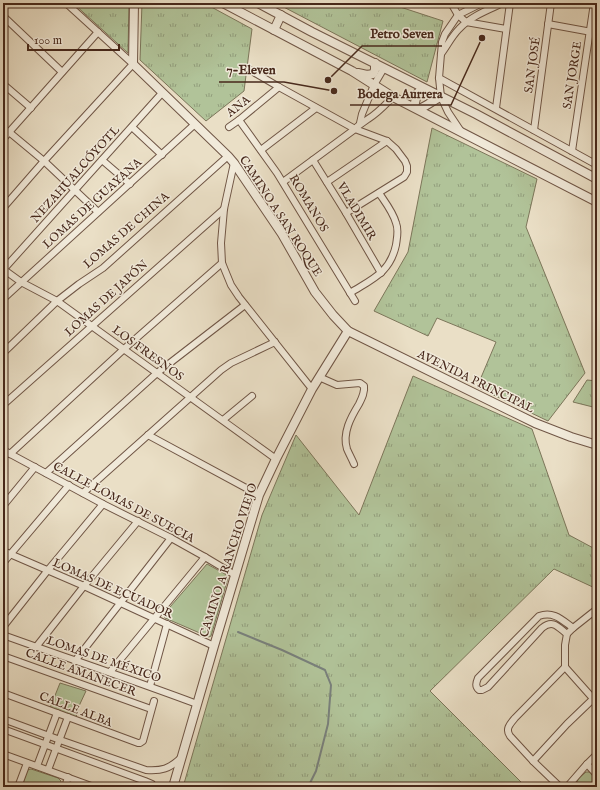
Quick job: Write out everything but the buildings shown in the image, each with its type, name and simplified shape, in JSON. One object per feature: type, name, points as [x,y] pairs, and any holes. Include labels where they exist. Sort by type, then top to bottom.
[{"type":"street","points":[[3,7],[8,3]]},
{"type":"street","name":"CAMINO A SAN ROQUE","points":[[66,3],[228,156],[282,234],[315,292],[348,331]]},
{"type":"street","points":[[3,208],[132,64],[134,3]]},
{"type":"street","points":[[223,3],[352,71],[393,97],[460,130],[597,202]]},
{"type":"street","points":[[258,3],[312,32],[476,114],[597,179]]},
{"type":"street","points":[[451,3],[458,15],[466,22],[506,29]]},
{"type":"street","points":[[460,130],[448,112],[442,97],[439,78],[442,42],[445,34],[458,15],[482,3]]},
{"type":"street","points":[[441,54],[459,29],[466,22],[503,3]]},
{"type":"street","points":[[496,108],[510,3]]},
{"type":"street","name":"SAN JOSÉ","points":[[534,130],[551,3]]},
{"type":"street","name":"SAN JORGE","points":[[572,151],[594,3]]},
{"type":"street","points":[[274,30],[281,15]]},
{"type":"street","points":[[3,16],[62,72]]},
{"type":"street","points":[[548,24],[597,33]]},
{"type":"street","points":[[3,139],[98,32]]},
{"type":"street","points":[[352,71],[370,75],[374,73],[375,63]]},
{"type":"street","points":[[283,182],[355,129],[360,123],[362,114],[374,85],[384,68]]},
{"type":"street","points":[[250,70],[355,129],[387,141],[401,154],[407,166],[407,172],[404,177],[346,213]]},
{"type":"street","points":[[439,78],[496,108],[597,165]]},
{"type":"street","points":[[3,84],[31,108]]},
{"type":"street","name":"ANA","points":[[229,127],[279,87]]},
{"type":"street","points":[[417,108],[417,94],[422,88]]},
{"type":"street","name":"NEZAHUALCÓYOTL","points":[[3,269],[162,93]]},
{"type":"street","points":[[360,123],[368,120],[393,97]]},
{"type":"street","points":[[417,108],[428,105],[436,99],[442,97]]},
{"type":"street","points":[[261,150],[316,108]]},
{"type":"street","name":"ROMANOS","points":[[239,120],[283,182],[355,301]]},
{"type":"street","name":"LOMAS DE GUAYANA","points":[[3,299],[195,124]]},
{"type":"street","points":[[132,127],[162,155]]},
{"type":"street","points":[[9,132],[44,161],[98,212]]},
{"type":"street","points":[[327,182],[387,141]]},
{"type":"street","name":"LOMAS DE CHINA","points":[[3,353],[57,301],[103,268],[228,156]]},
{"type":"street","points":[[102,160],[130,184]]},
{"type":"street","name":"VLADIMIR","points":[[314,160],[380,274]]},
{"type":"street","points":[[234,163],[224,208],[221,243],[222,263],[231,285],[245,305],[312,389]]},
{"type":"street","points":[[350,292],[380,274],[390,261],[395,249],[398,233],[396,223],[379,193]]},
{"type":"street","name":"LOMAS DE JAPÓN","points":[[3,405],[224,208]]},
{"type":"street","points":[[10,454],[124,349],[222,263]]},
{"type":"street","name":"LOS FRESNOS","points":[[3,269],[21,282],[57,301],[276,459]]},
{"type":"street","points":[[46,473],[157,373],[245,305]]},
{"type":"street","name":"CAMINO A RANCHO VIEJO","points":[[173,787],[259,495],[312,389],[348,331]]},
{"type":"street","name":"AVENIDA PRINCIPAL","points":[[348,331],[535,423],[570,437],[597,445]]},
{"type":"street","points":[[83,493],[221,370],[231,363],[275,342]]},
{"type":"street","points":[[320,378],[337,385],[360,383],[364,386],[364,391],[346,433],[347,449],[354,464]]},
{"type":"street","points":[[223,420],[252,396]]},
{"type":"street","points":[[148,435],[259,495]]},
{"type":"street","name":"CALLE LOMAS DE SUECIA","points":[[3,450],[103,504],[205,556],[235,575]]},
{"type":"street","points":[[3,506],[36,468]]},
{"type":"street","points":[[3,563],[69,485]]},
{"type":"street","points":[[3,627],[103,504]]},
{"type":"street","points":[[36,647],[138,521]]},
{"type":"street","points":[[76,661],[171,538]]},
{"type":"street","name":"LOMAS DE ECUADOR","points":[[3,551],[121,602],[214,646]]},
{"type":"street","points":[[110,672],[205,556]]},
{"type":"street","points":[[532,761],[595,701],[565,667],[565,645],[567,634],[597,609]]},
{"type":"street","points":[[567,634],[550,623],[546,624],[488,687],[478,690],[476,683],[478,678],[539,616],[549,614],[556,616],[573,628]]},
{"type":"street","points":[[554,625],[556,616]]},
{"type":"street","points":[[150,686],[167,624]]},
{"type":"street","name":"LOMAS DE MÉXICO","points":[[3,635],[150,686],[197,704]]},
{"type":"street","name":"CALLE AMANECER","points":[[3,656],[151,709]]},
{"type":"street","points":[[560,787],[532,761],[510,736],[508,733],[508,727],[565,667]]},
{"type":"street","name":"CALLE ALBA","points":[[3,693],[135,743],[142,742],[151,709]]},
{"type":"street","points":[[151,709],[154,701]]},
{"type":"street","points":[[37,766],[56,713]]},
{"type":"street","points":[[48,770],[68,717]]},
{"type":"street","points":[[3,719],[146,770],[163,770],[182,757]]},
{"type":"street","points":[[3,729],[131,775],[152,784],[154,787]]},
{"type":"street","points":[[3,754],[94,787]]},
{"type":"street","points":[[567,787],[587,764],[596,758]]},
{"type":"street","points":[[18,787],[27,762]]},
{"type":"street","points":[[587,764],[597,776]]},
{"type":"street","points":[[131,775],[134,766]]},
{"type":"street","points":[[65,787],[68,778]]},
{"type":"green space","points":[[73,3],[129,3],[128,53]]},
{"type":"green space","points":[[142,3],[204,3],[252,29],[244,91],[206,121],[140,60]]},
{"type":"green space","points":[[276,3],[388,3],[443,21],[427,82]]},
{"type":"green space","points":[[432,128],[537,179],[526,227],[585,373],[548,421],[477,387],[496,342],[437,318],[428,336],[374,311],[408,252]]},
{"type":"green space","points":[[413,376],[532,429],[569,535],[597,550],[597,589],[554,569],[430,691],[526,787],[183,787],[262,515],[296,435],[359,515]]},
{"type":"green space","points":[[587,380],[597,381],[597,408],[573,402]]},
{"type":"green space","points":[[207,564],[225,574],[228,578],[211,636],[209,637],[165,618],[164,614]]},
{"type":"green space","points":[[60,683],[86,691],[76,717],[50,708]]},
{"type":"green space","points":[[31,769],[58,778],[61,781],[60,787],[22,787],[27,770]]},
{"type":"green space","points":[[586,772],[590,772],[595,777],[597,780],[597,787],[574,787],[579,778]]},
{"type":"waterway","points":[[238,632],[325,670],[331,685],[328,724],[316,771],[308,787]]},
{"type":"place","name":"Bodega Aurrera","points":[[482,38]]},
{"type":"place","name":"Petro Seven","points":[[328,80]]},
{"type":"place","name":"7-Eleven","points":[[334,91]]}]
